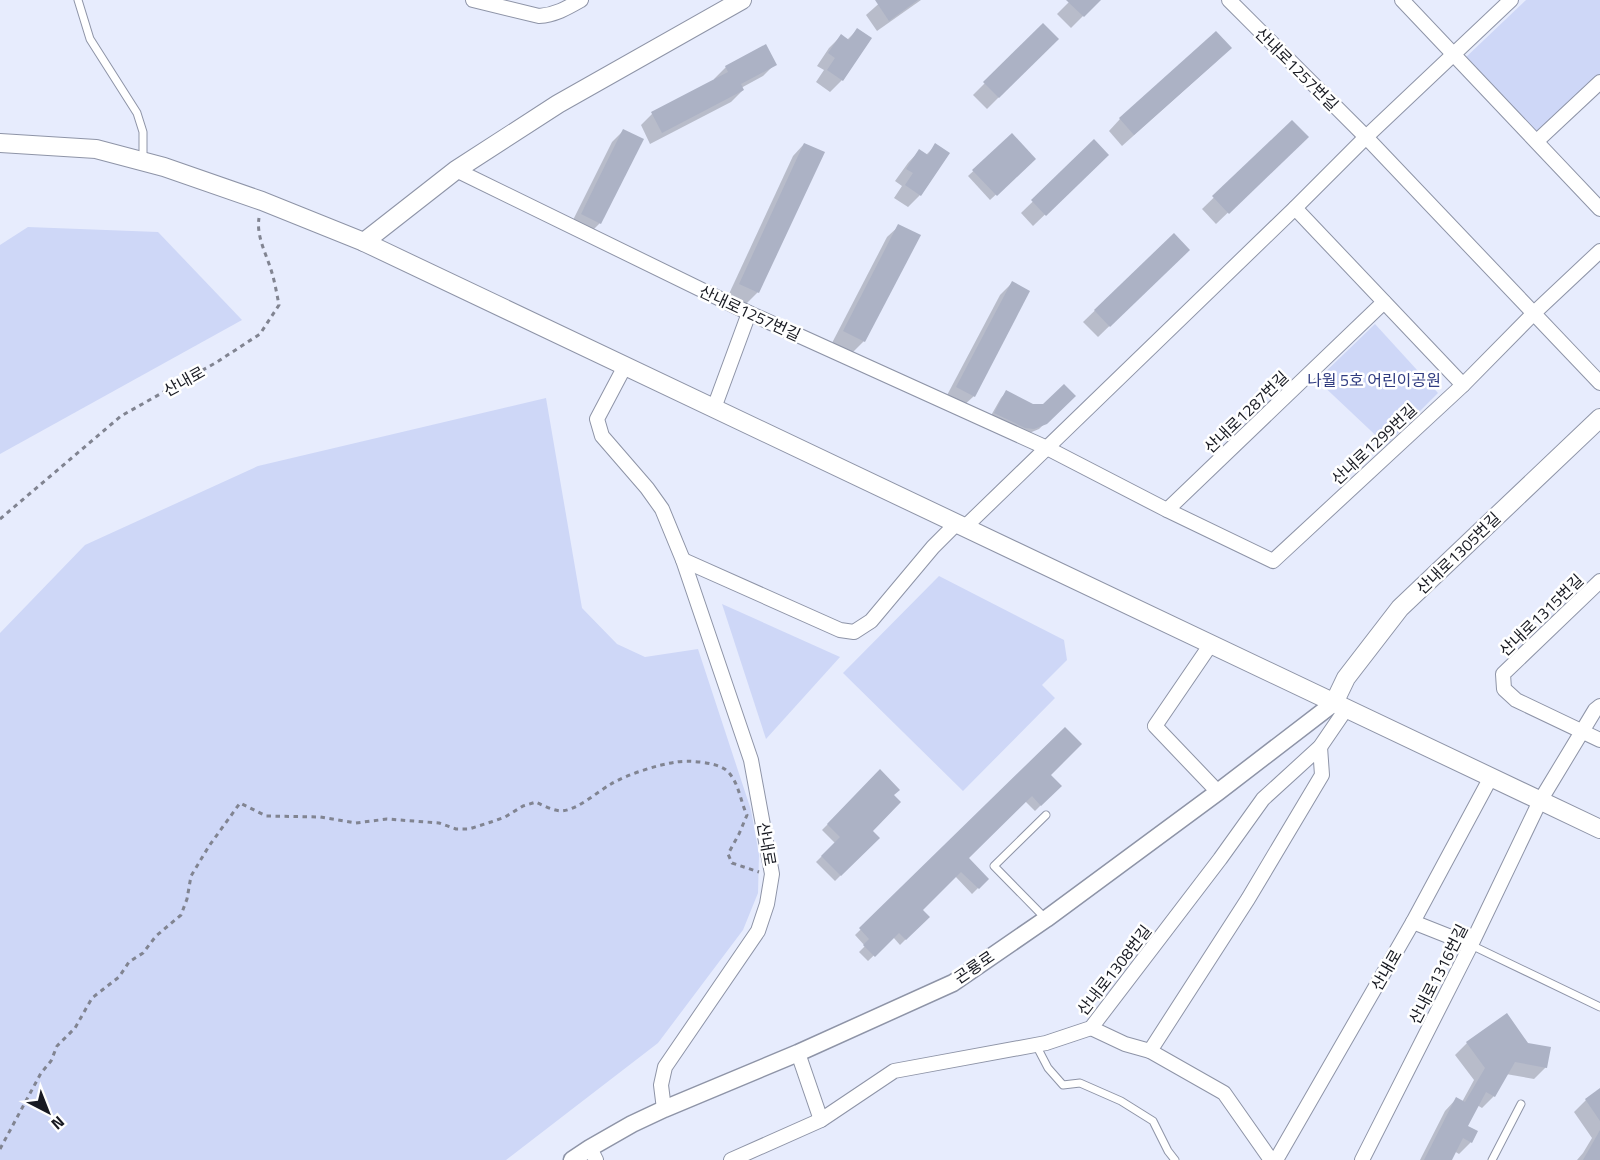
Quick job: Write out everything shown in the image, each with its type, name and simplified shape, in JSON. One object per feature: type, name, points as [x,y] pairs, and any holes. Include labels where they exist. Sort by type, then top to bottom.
[{"type":"main road","points":[[364,242],[456,170],[558,104],[742,0]]},
{"type":"main road","points":[[0,143],[96,149],[142,161],[262,201],[364,242],[1600,830]]},
{"type":"main road","name":"산내로1305번길","points":[[1340,706],[1346,678],[1400,608],[1600,418]]},
{"type":"street","name":"산내로1257번길","points":[[1229,0],[1366,137]]},
{"type":"street","points":[[1402,0],[1600,209]]},
{"type":"street","points":[[683,560],[840,630],[854,632],[871,621],[933,547],[957,523],[966,526],[1366,137],[1511,0]]},
{"type":"street","points":[[478,1],[539,16],[550,15],[578,1]]},
{"type":"street","points":[[1537,141],[1600,82]]},
{"type":"street","points":[[1366,137],[1600,383]]},
{"type":"street","name":"산내로1257번길","points":[[456,170],[749,313],[1047,448]]},
{"type":"street","points":[[1295,208],[1463,385]]},
{"type":"street","name":"산내로1299번길","points":[[1167,510],[1273,561],[1463,385],[1600,251]]},
{"type":"street","name":"산내로1287번길","points":[[1167,510],[1384,302]]},
{"type":"street","points":[[714,408],[749,313]]},
{"type":"street","name":"산내로","points":[[625,366],[597,419],[602,436],[662,509],[683,560],[751,760],[772,874],[767,904],[758,931],[665,1067],[662,1085],[664,1109]]},
{"type":"street","points":[[1047,448],[1167,510]]},
{"type":"street","name":"산내로1315번길","points":[[1600,581],[1503,674],[1504,689],[1516,700],[1600,740]]},
{"type":"street","points":[[1210,644],[1155,726],[1218,792]]},
{"type":"street","name":"산내로1308번길","points":[[731,1160],[821,1120],[894,1071],[1036,1045],[1091,1028],[1263,799],[1320,747],[1340,706]]},
{"type":"street","name":"곤룡로","points":[[572,1160],[593,1154],[632,1124],[664,1109],[798,1053],[952,983],[1046,919],[1218,792],[1340,706]]},
{"type":"street","points":[[1540,801],[1595,710],[1600,706]]},
{"type":"street","points":[[1150,1052],[1248,899],[1322,775],[1320,747]]},
{"type":"street","name":"산내로","points":[[1276,1160],[1413,922],[1491,777]]},
{"type":"street","name":"산내로1316번길","points":[[1362,1160],[1471,945],[1540,801]]},
{"type":"street","points":[[1413,922],[1471,945]]},
{"type":"street","points":[[1091,1028],[1125,1044],[1150,1052],[1224,1093],[1271,1160]]},
{"type":"street","points":[[798,1053],[821,1120]]},
{"type":"lane","points":[[78,0],[90,39],[136,113],[143,132],[142,161]]},
{"type":"lane","points":[[1046,815],[994,866],[1046,919]]},
{"type":"lane","points":[[1471,945],[1600,1007]]},
{"type":"lane","points":[[1036,1045],[1048,1068],[1063,1085],[1080,1083],[1121,1101],[1153,1121],[1175,1160]]},
{"type":"lane","points":[[1492,1160],[1521,1104]]},
{"type":"path","name":"산내로","points":[[0,519],[121,416],[217,362],[261,334],[279,305],[258,226],[262,201]]},
{"type":"path","points":[[0,1149],[41,1073],[51,1061],[57,1046],[75,1028],[92,998],[119,977],[129,962],[143,953],[156,936],[181,915],[187,899],[191,876],[240,803],[267,816],[320,817],[356,823],[387,819],[440,823],[456,829],[469,829],[505,817],[536,802],[561,811],[569,809],[596,795],[610,784],[668,763],[680,761],[710,764],[725,769],[736,783],[747,815],[740,834],[728,854],[732,863],[772,874]]},
{"type":"green space","points":[[1526,0],[1600,0],[1600,79],[1538,136],[1464,59]]},
{"type":"green space","points":[[28,227],[158,232],[242,320],[0,454],[0,245]]},
{"type":"green space","name":"나월 5호 어린이공원","points":[[1375,324],[1438,393],[1386,445],[1317,380]]},
{"type":"green space","points":[[546,398],[582,608],[617,644],[645,657],[698,649],[751,810],[759,855],[758,893],[743,930],[658,1043],[506,1160],[0,1160],[0,633],[85,545],[258,466]]},
{"type":"green space","points":[[939,576],[1064,640],[1067,660],[1042,685],[1055,698],[963,791],[843,673]]},
{"type":"green space","points":[[722,604],[840,657],[766,739]]},
{"type":"building","points":[[875,0],[918,0],[889,21]]},
{"type":"building","points":[[1066,0],[1101,0],[1084,17]]},
{"type":"building","points":[[1043,23],[1059,39],[999,98],[983,82]]},
{"type":"building","points":[[857,28],[872,38],[843,81],[827,70],[835,58],[828,53],[841,34],[849,40]]},
{"type":"building","points":[[1216,31],[1232,48],[1134,135],[1119,118]]},
{"type":"building","points":[[766,44],[777,65],[741,84],[744,90],[662,133],[651,112],[728,72],[725,66]]},
{"type":"building","points":[[1292,120],[1309,137],[1229,214],[1212,196]]},
{"type":"building","points":[[623,129],[644,139],[601,224],[581,214]]},
{"type":"building","points":[[1012,133],[1036,159],[997,196],[972,170]]},
{"type":"building","points":[[1094,139],[1109,155],[1046,216],[1031,200]]},
{"type":"building","points":[[804,143],[825,152],[759,293],[739,284]]},
{"type":"building","points":[[935,143],[950,153],[921,196],[905,185],[913,173],[906,169],[919,149],[928,155]]},
{"type":"building","points":[[898,224],[921,235],[865,342],[843,331]]},
{"type":"building","points":[[1174,233],[1190,250],[1110,327],[1094,310]]},
{"type":"building","points":[[1012,281],[1030,291],[975,397],[956,387]]},
{"type":"building","points":[[1064,384],[1076,396],[1047,424],[1034,429],[1025,428],[994,413],[1006,390],[1033,404],[1043,404]]},
{"type":"building","points":[[1065,727],[1082,744],[1051,775],[1062,786],[1041,806],[1032,796],[969,858],[989,879],[979,889],[961,872],[923,910],[930,917],[906,940],[899,933],[875,957],[863,945],[869,939],[859,928]]},
{"type":"building","points":[[880,769],[900,790],[894,795],[901,802],[873,831],[880,838],[841,876],[821,856],[840,837],[827,824]]},
{"type":"building","points":[[1507,1013],[1528,1043],[1551,1047],[1547,1068],[1515,1062],[1495,1097],[1486,1092],[1468,1126],[1478,1131],[1472,1143],[1463,1138],[1452,1160],[1424,1160],[1456,1097],[1465,1102],[1485,1068],[1466,1042]]},
{"type":"building","points":[[1600,1088],[1600,1121],[1585,1099]]},
{"type":"building","points":[[1600,1130],[1600,1160],[1583,1160]]}]
